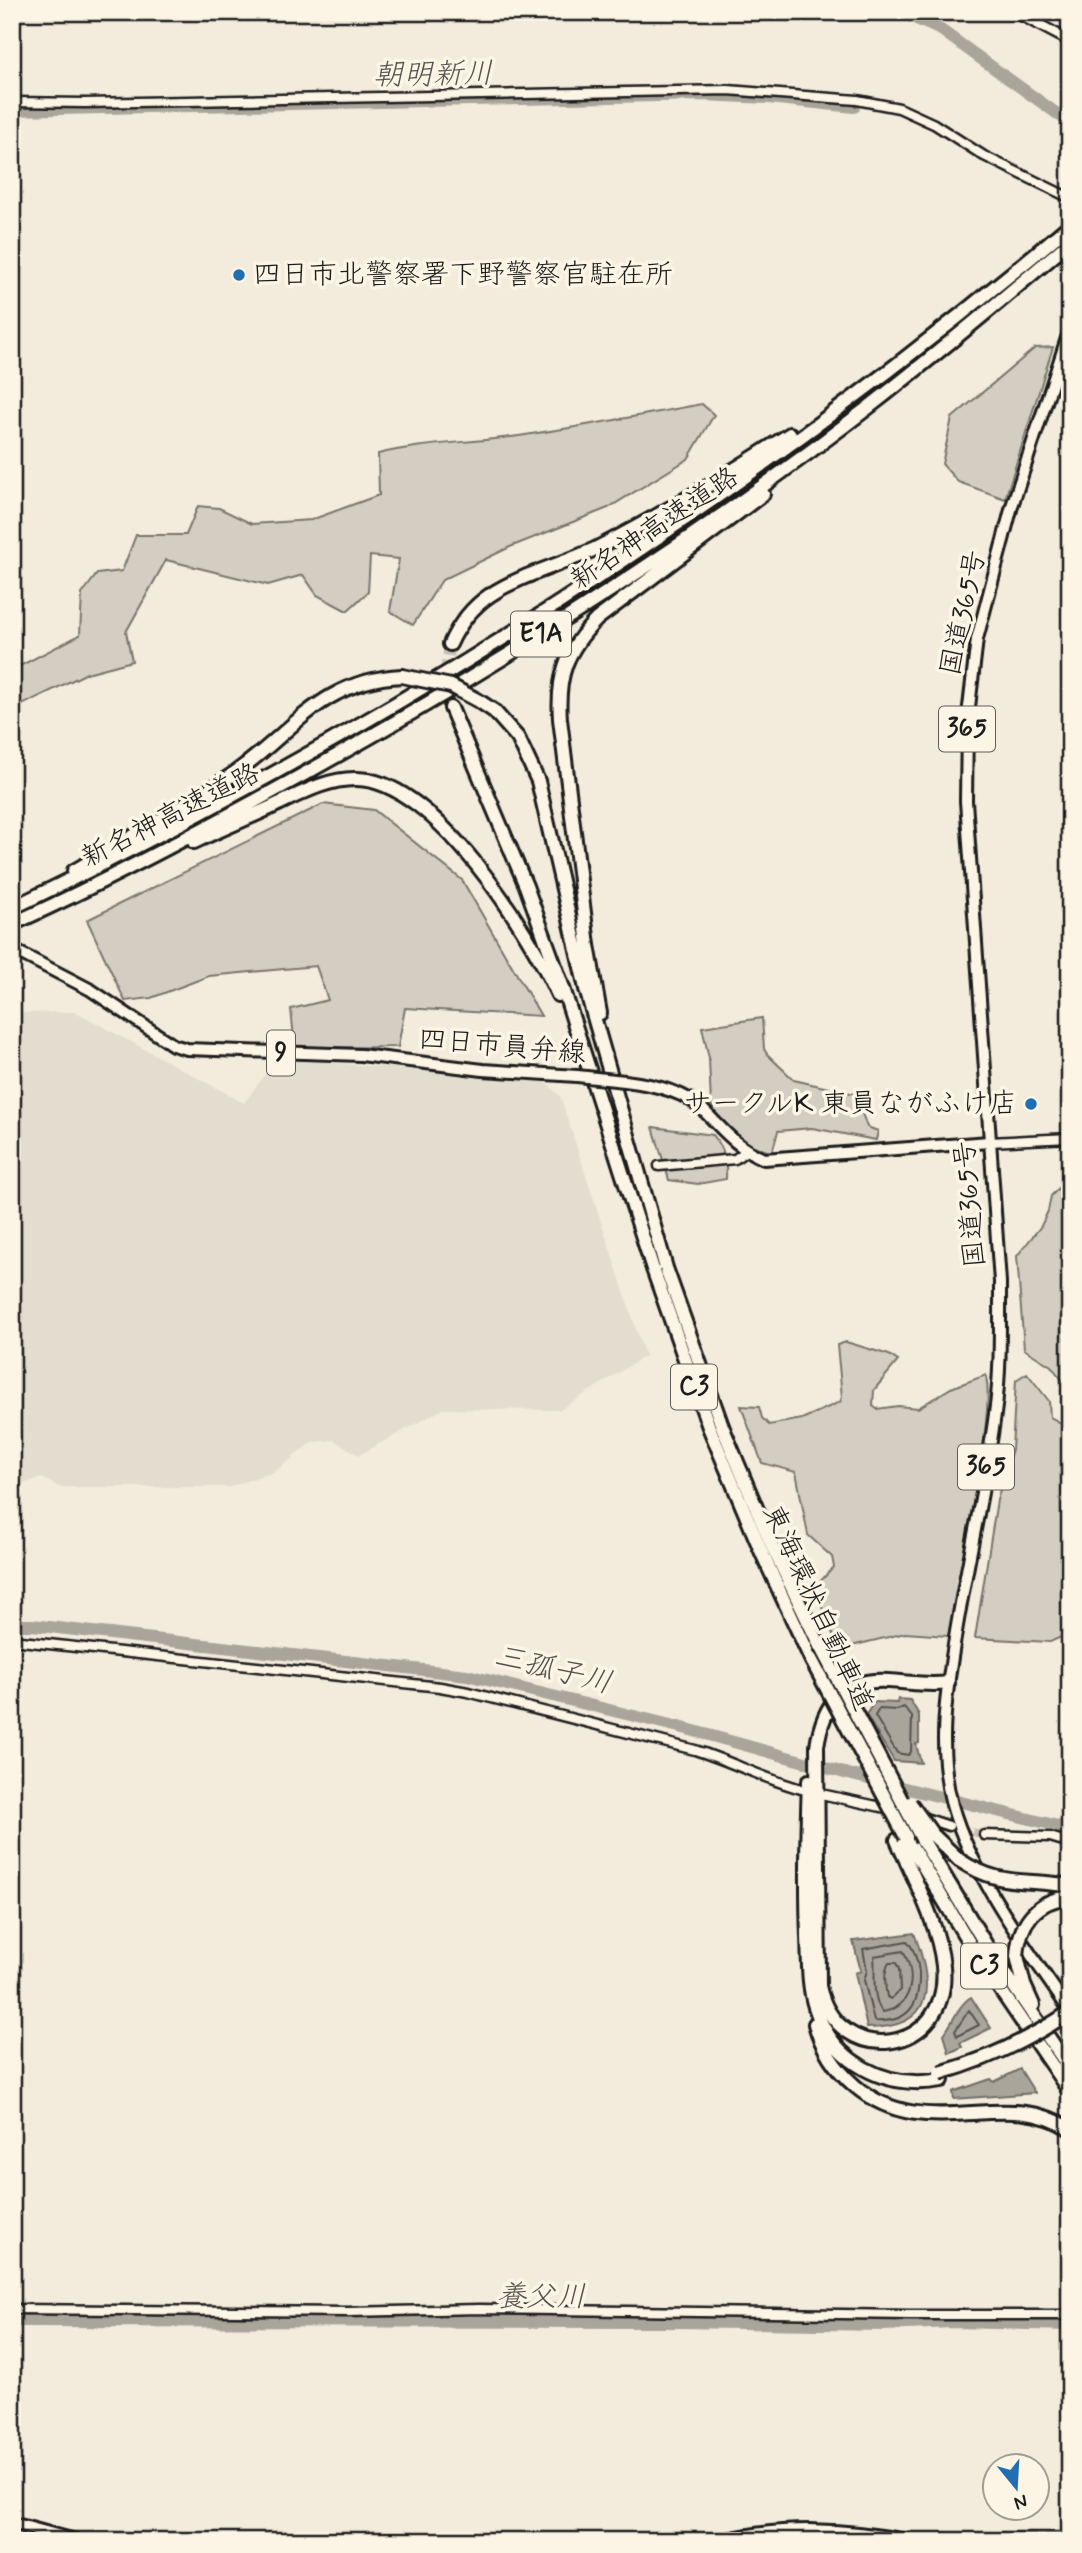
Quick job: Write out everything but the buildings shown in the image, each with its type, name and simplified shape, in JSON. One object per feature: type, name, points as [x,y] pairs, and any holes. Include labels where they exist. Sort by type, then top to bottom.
[{"type":"highway","name":"新名神高速道路","points":[[16,923],[247,805],[407,716],[496,663],[684,540],[870,406],[1017,278],[1070,225]]},
{"type":"highway","name":"新名神高速道路","points":[[12,906],[204,813],[494,644],[768,460],[941,330],[1070,242]]},
{"type":"highway","points":[[450,644],[466,617],[489,596],[593,549],[703,490],[798,429],[941,330]]},
{"type":"highway","points":[[617,1103],[592,969],[578,872],[559,711],[563,671],[575,644],[597,620],[741,512],[870,406]]},
{"type":"highway","points":[[12,906],[224,781],[257,757],[320,701],[351,685],[402,676],[444,684],[480,701],[494,711],[517,738],[538,781],[586,989],[617,1103]]},
{"type":"highway","points":[[451,708],[526,886],[602,1106]]},
{"type":"highway","points":[[16,923],[311,789],[350,779],[384,784],[410,798],[453,838],[508,909],[552,983],[602,1106]]},
{"type":"highway","name":"東海環状自動車道","points":[[617,1103],[690,1339],[722,1426],[773,1548],[851,1707],[927,1837]]},
{"type":"highway","name":"東海環状自動車道","points":[[602,1106],[653,1269],[709,1427],[810,1659],[902,1838]]},
{"type":"highway","points":[[947,1683],[930,1686],[886,1681],[860,1684],[835,1699],[824,1714],[813,1746],[807,1894],[818,2034],[830,2058],[848,2081],[883,2105],[928,2116],[1022,2113],[1051,2120],[1068,2128]]},
{"type":"highway","points":[[927,1837],[959,1860],[1001,1880],[1070,1886]]},
{"type":"highway","name":"C3","points":[[927,1837],[986,1945],[1070,2069]]},
{"type":"highway","points":[[816,1996],[845,2030],[866,2040],[879,2042],[892,2042],[914,2034],[931,2019],[937,2008],[944,1980],[940,1947],[902,1838]]},
{"type":"highway","name":"C3","points":[[902,1838],[974,1951],[1070,2092]]},
{"type":"highway","points":[[1070,1897],[1049,1900],[1033,1912],[1021,1932],[1017,1956],[1019,1970],[1030,1998],[1070,2062]]},
{"type":"highway","points":[[816,1996],[819,2019],[844,2053],[880,2077],[909,2083],[976,2069],[1008,2056],[1070,2022]]},
{"type":"highway","points":[[941,2076],[1003,2049],[1070,2011]]},
{"type":"main road","points":[[1015,12],[1070,41]]},
{"type":"main road","name":"国道365号","points":[[1070,329],[1012,506],[977,639],[967,724],[966,801],[1000,1282],[996,1412],[980,1505],[966,1564],[947,1683],[943,1739],[948,1789],[961,1832],[978,1868],[1070,2011]]},
{"type":"main road","name":"四日市員弁線","points":[[12,949],[91,990],[173,1045],[187,1049],[361,1055],[483,1070],[625,1081],[683,1096],[699,1107],[727,1137],[746,1151],[764,1159],[989,1142]]},
{"type":"main road","points":[[12,2523],[79,2541]]},
{"type":"main road","points":[[718,2541],[765,2532],[804,2529],[869,2533],[912,2541]]},
{"type":"street","points":[[12,102],[85,103],[728,90],[857,100],[899,108],[917,115],[984,156],[1070,198]]},
{"type":"street","points":[[989,1142],[1070,1138]]},
{"type":"street","points":[[659,1166],[735,1159],[746,1151]]},
{"type":"street","points":[[12,1640],[468,1692],[695,1750],[721,1758],[758,1777],[810,1783]]},
{"type":"street","points":[[821,1794],[897,1809],[949,1826]]},
{"type":"street","points":[[984,1835],[1050,1837],[1070,1843]]},
{"type":"street","points":[[12,2309],[348,2312],[480,2309],[1070,2315]]},
{"type":"shaded area","points":[[1053,347],[1005,499],[958,482],[942,464],[952,418],[1035,348]]},
{"type":"shaded area","points":[[702,404],[714,415],[688,459],[608,508],[510,547],[442,580],[413,625],[390,611],[399,559],[370,556],[368,592],[347,611],[317,595],[303,575],[268,585],[166,560],[126,632],[132,661],[87,673],[12,710],[12,658],[18,667],[80,635],[82,594],[97,574],[122,571],[136,535],[186,535],[198,506],[219,508],[252,524],[311,520],[379,495],[378,454],[427,445],[494,439],[607,422]]},
{"type":"shaded area","points":[[323,804],[374,810],[462,880],[541,1016],[405,1008],[398,1047],[295,1048],[291,1009],[328,1000],[316,966],[209,976],[151,998],[125,1001],[87,920]]},
{"type":"shaded area","points":[[76,1012],[244,1103],[277,1058],[545,1081],[560,1096],[645,1356],[560,1410],[443,1409],[359,1455],[334,1440],[313,1442],[274,1472],[229,1487],[59,1487],[42,1478],[12,1487],[12,1013]]},
{"type":"shaded area","points":[[762,1018],[764,1049],[767,1054],[794,1080],[855,1094],[867,1127],[878,1131],[876,1140],[812,1128],[778,1131],[772,1153],[735,1139],[723,1128],[711,1105],[709,1058],[702,1027]]},
{"type":"shaded area","points":[[653,1127],[713,1135],[724,1156],[726,1179],[698,1184],[669,1180]]},
{"type":"shaded area","points":[[1070,1176],[1070,1390],[1051,1366],[1024,1349],[1017,1256],[1041,1226],[1051,1196]]},
{"type":"shaded area","points":[[846,1342],[889,1355],[898,1361],[874,1390],[873,1406],[877,1409],[898,1406],[918,1408],[951,1388],[986,1375],[988,1391],[981,1465],[948,1636],[905,1633],[839,1649],[814,1588],[834,1567],[832,1557],[808,1535],[796,1472],[762,1463],[741,1406],[759,1407],[762,1418],[769,1425],[802,1419],[840,1402],[842,1397],[837,1345]]},
{"type":"shaded area","points":[[1027,1373],[1049,1401],[1050,1417],[1070,1428],[1070,1633],[1050,1642],[975,1638],[997,1500],[1012,1449],[1016,1380]]},
{"type":"water","points":[[898,1699],[910,1700],[919,1715],[919,1743],[916,1744],[921,1763],[894,1761],[866,1715],[874,1702],[897,1703]]},
{"type":"water","points":[[914,1933],[925,1970],[924,2000],[917,2012],[906,2020],[890,2026],[867,2028],[855,1973],[861,1971],[853,1941]]},
{"type":"water","points":[[971,1997],[991,2028],[960,2043],[962,2047],[949,2053],[944,2034]]},
{"type":"water","points":[[1020,2069],[1035,2093],[954,2099],[953,2092],[991,2079],[994,2082]]},
{"type":"waterway","points":[[901,12],[941,30],[1070,123]]},
{"type":"waterway","name":"朝明新川","points":[[12,110],[702,95],[768,98],[854,107]]},
{"type":"waterway","name":"三孤子川","points":[[12,1625],[32,1625],[467,1675],[687,1729],[848,1774],[1070,1829]]},
{"type":"waterway","name":"養父川","points":[[12,2321],[885,2325],[953,2322],[1070,2325]]},
{"type":"waterway","points":[[985,2541],[1002,2537],[1070,2539]]},
{"type":"tunnel","points":[[450,644],[445,679],[451,708]]},
{"type":"tunnel","points":[[949,1826],[984,1835]]},
{"type":"place","name":"四日市北警察署下野警察官駐在所","points":[[239,275]]},
{"type":"place","name":"サークルK 東員ながふけ店","points":[[1031,1104]]}]
